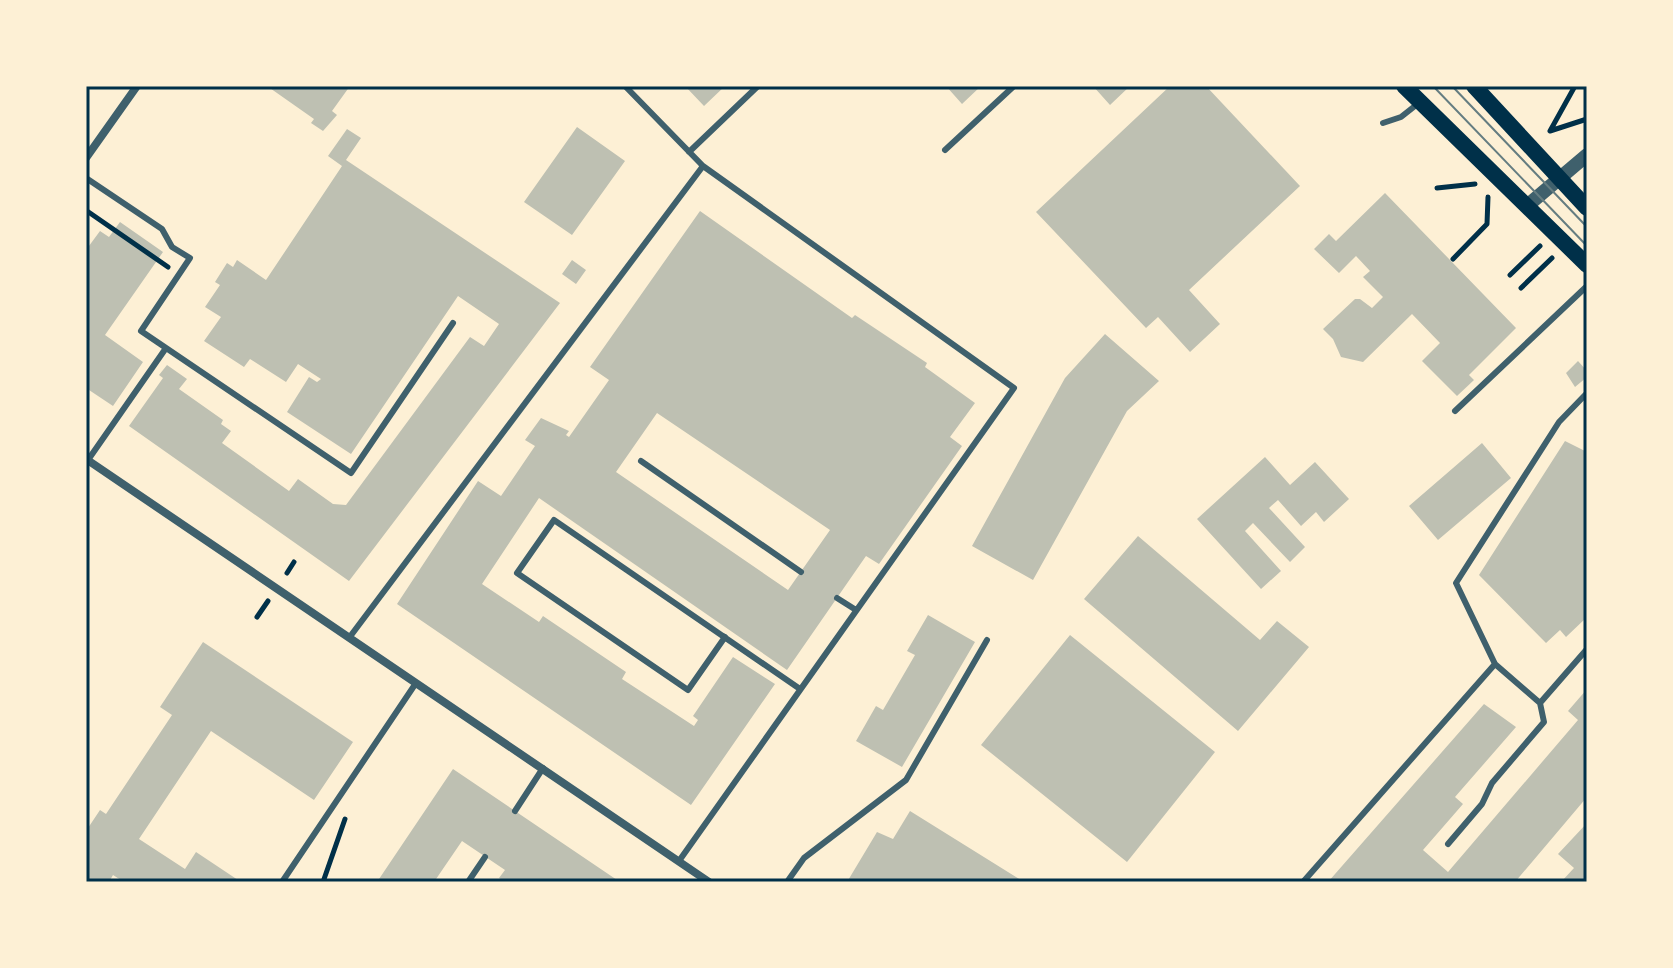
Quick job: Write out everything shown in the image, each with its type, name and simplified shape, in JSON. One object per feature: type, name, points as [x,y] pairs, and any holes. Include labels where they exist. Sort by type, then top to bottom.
[{"type":"main road","points":[[1404,86],[1587,265]]},
{"type":"main road","points":[[1474,86],[1587,208]]},
{"type":"street","points":[[86,158],[137,86]]},
{"type":"street","points":[[1527,206],[1587,155]]},
{"type":"street","points":[[87,460],[707,882]]},
{"type":"lane","points":[[625,86],[703,166],[1014,388],[679,861]]},
{"type":"lane","points":[[689,152],[758,86]]},
{"type":"lane","points":[[945,150],[1014,86]]},
{"type":"lane","points":[[1383,123],[1401,117],[1420,102]]},
{"type":"lane","points":[[349,638],[703,166]]},
{"type":"lane","points":[[86,178],[162,229],[172,247],[190,258],[141,331],[351,473],[453,323]]},
{"type":"lane","points":[[1455,411],[1587,286]]},
{"type":"lane","points":[[87,460],[166,348]]},
{"type":"lane","points":[[1448,844],[1482,804],[1492,783],[1544,722],[1540,703],[1495,664],[1456,583],[1559,422],[1587,393]]},
{"type":"lane","points":[[641,461],[801,572]]},
{"type":"lane","points":[[725,637],[688,690],[517,573],[554,520],[725,637],[800,689]]},
{"type":"lane","points":[[837,598],[856,610]]},
{"type":"lane","points":[[787,882],[804,858],[906,780],[987,640]]},
{"type":"lane","points":[[1540,703],[1587,649]]},
{"type":"lane","points":[[1303,882],[1495,664]]},
{"type":"lane","points":[[282,882],[416,683]]},
{"type":"lane","points":[[515,811],[543,768]]},
{"type":"lane","points":[[468,882],[485,857]]},
{"type":"path","points":[[1575,86],[1550,131],[1587,119]]},
{"type":"path","points":[[1437,188],[1467,182],[1485,185],[1490,203],[1487,224],[1453,259]]},
{"type":"path","points":[[87,211],[158,260]]},
{"type":"path","points":[[1510,275],[1543,243],[1544,235]]},
{"type":"path","points":[[1521,288],[1559,247]]},
{"type":"path","points":[[287,573],[294,562]]},
{"type":"path","points":[[257,617],[269,600]]},
{"type":"building","points":[[267,86],[350,86],[332,111],[337,115],[323,131],[311,123],[314,119]]},
{"type":"building","points":[[685,86],[725,86],[704,106]]},
{"type":"building","points":[[946,86],[981,86],[962,104]]},
{"type":"building","points":[[1093,86],[1130,86],[1110,105]]},
{"type":"building","points":[[1170,86],[1206,86],[1300,186],[1189,290],[1220,324],[1190,352],[1158,317],[1146,328],[1036,212]]},
{"type":"building","points":[[577,127],[625,161],[572,235],[524,202]]},
{"type":"building","points":[[347,129],[361,138],[346,160],[560,303],[349,581],[129,426],[163,378],[159,375],[167,365],[187,379],[179,389],[223,420],[221,424],[231,431],[222,443],[289,491],[298,479],[333,504],[346,505],[470,337],[484,346],[499,324],[458,296],[351,454],[287,412],[309,377],[317,382],[321,379],[298,364],[286,382],[250,359],[244,367],[204,341],[221,317],[205,307],[220,285],[215,282],[227,263],[233,267],[237,260],[266,280],[342,166],[328,156]]},
{"type":"building","points":[[1385,193],[1516,328],[1469,375],[1474,380],[1457,396],[1422,361],[1440,343],[1412,314],[1363,362],[1341,357],[1333,339],[1323,329],[1355,299],[1372,308],[1383,297],[1363,277],[1370,271],[1356,256],[1339,273],[1314,249],[1329,234],[1336,241]]},
{"type":"building","points":[[700,211],[852,318],[855,315],[927,363],[925,367],[975,403],[950,437],[962,446],[879,564],[866,556],[787,670],[539,498],[482,584],[539,622],[543,616],[626,672],[622,679],[694,726],[698,720],[693,716],[733,657],[775,684],[691,805],[397,604],[478,481],[501,496],[535,446],[525,440],[541,418],[569,431],[566,435],[569,437],[609,380],[590,367]],"holes":[[[657,413],[830,530],[788,590],[616,472]]]},
{"type":"building","points":[[120,222],[163,252],[105,335],[143,362],[113,406],[86,388],[86,250],[100,231],[109,237]]},
{"type":"building","points":[[572,260],[586,270],[576,284],[562,274]]},
{"type":"building","points":[[1105,334],[1159,381],[1127,411],[1033,580],[972,546],[1065,378]]},
{"type":"building","points":[[1578,361],[1587,371],[1587,377],[1575,387],[1566,373]]},
{"type":"building","points":[[1565,441],[1587,452],[1587,617],[1566,637],[1560,630],[1546,643],[1479,575]]},
{"type":"building","points":[[1482,443],[1511,478],[1438,540],[1409,506]]},
{"type":"building","points":[[1265,457],[1290,485],[1315,462],[1349,499],[1324,522],[1316,512],[1301,526],[1278,500],[1269,508],[1305,547],[1290,562],[1253,523],[1245,531],[1281,571],[1261,589],[1197,519]]},
{"type":"building","points":[[1138,536],[1260,640],[1277,621],[1309,647],[1238,731],[1084,599]]},
{"type":"building","points":[[928,615],[975,642],[902,767],[856,741],[876,706],[883,710],[915,655],[907,651]]},
{"type":"building","points":[[1070,635],[1215,752],[1127,862],[981,745]]},
{"type":"building","points":[[203,642],[353,742],[314,800],[211,731],[139,839],[185,869],[196,852],[241,882],[124,882],[113,875],[109,882],[86,882],[86,831],[100,810],[106,814],[172,715],[160,707]]},
{"type":"building","points":[[1587,689],[1587,797],[1515,882],[1328,882],[1484,704],[1516,727],[1455,797],[1463,804],[1423,850],[1448,872],[1578,720],[1568,711]]},
{"type":"building","points":[[453,769],[620,882],[505,882],[499,878],[505,870],[462,841],[434,882],[377,882]]},
{"type":"building","points":[[910,811],[1024,882],[847,882],[877,832],[893,839]]},
{"type":"building","points":[[1587,823],[1587,882],[1561,882],[1574,868],[1558,854]]},
{"type":"tram line","points":[[1433,86],[1587,246]]},
{"type":"tram line","points":[[1452,86],[1587,227]]}]
